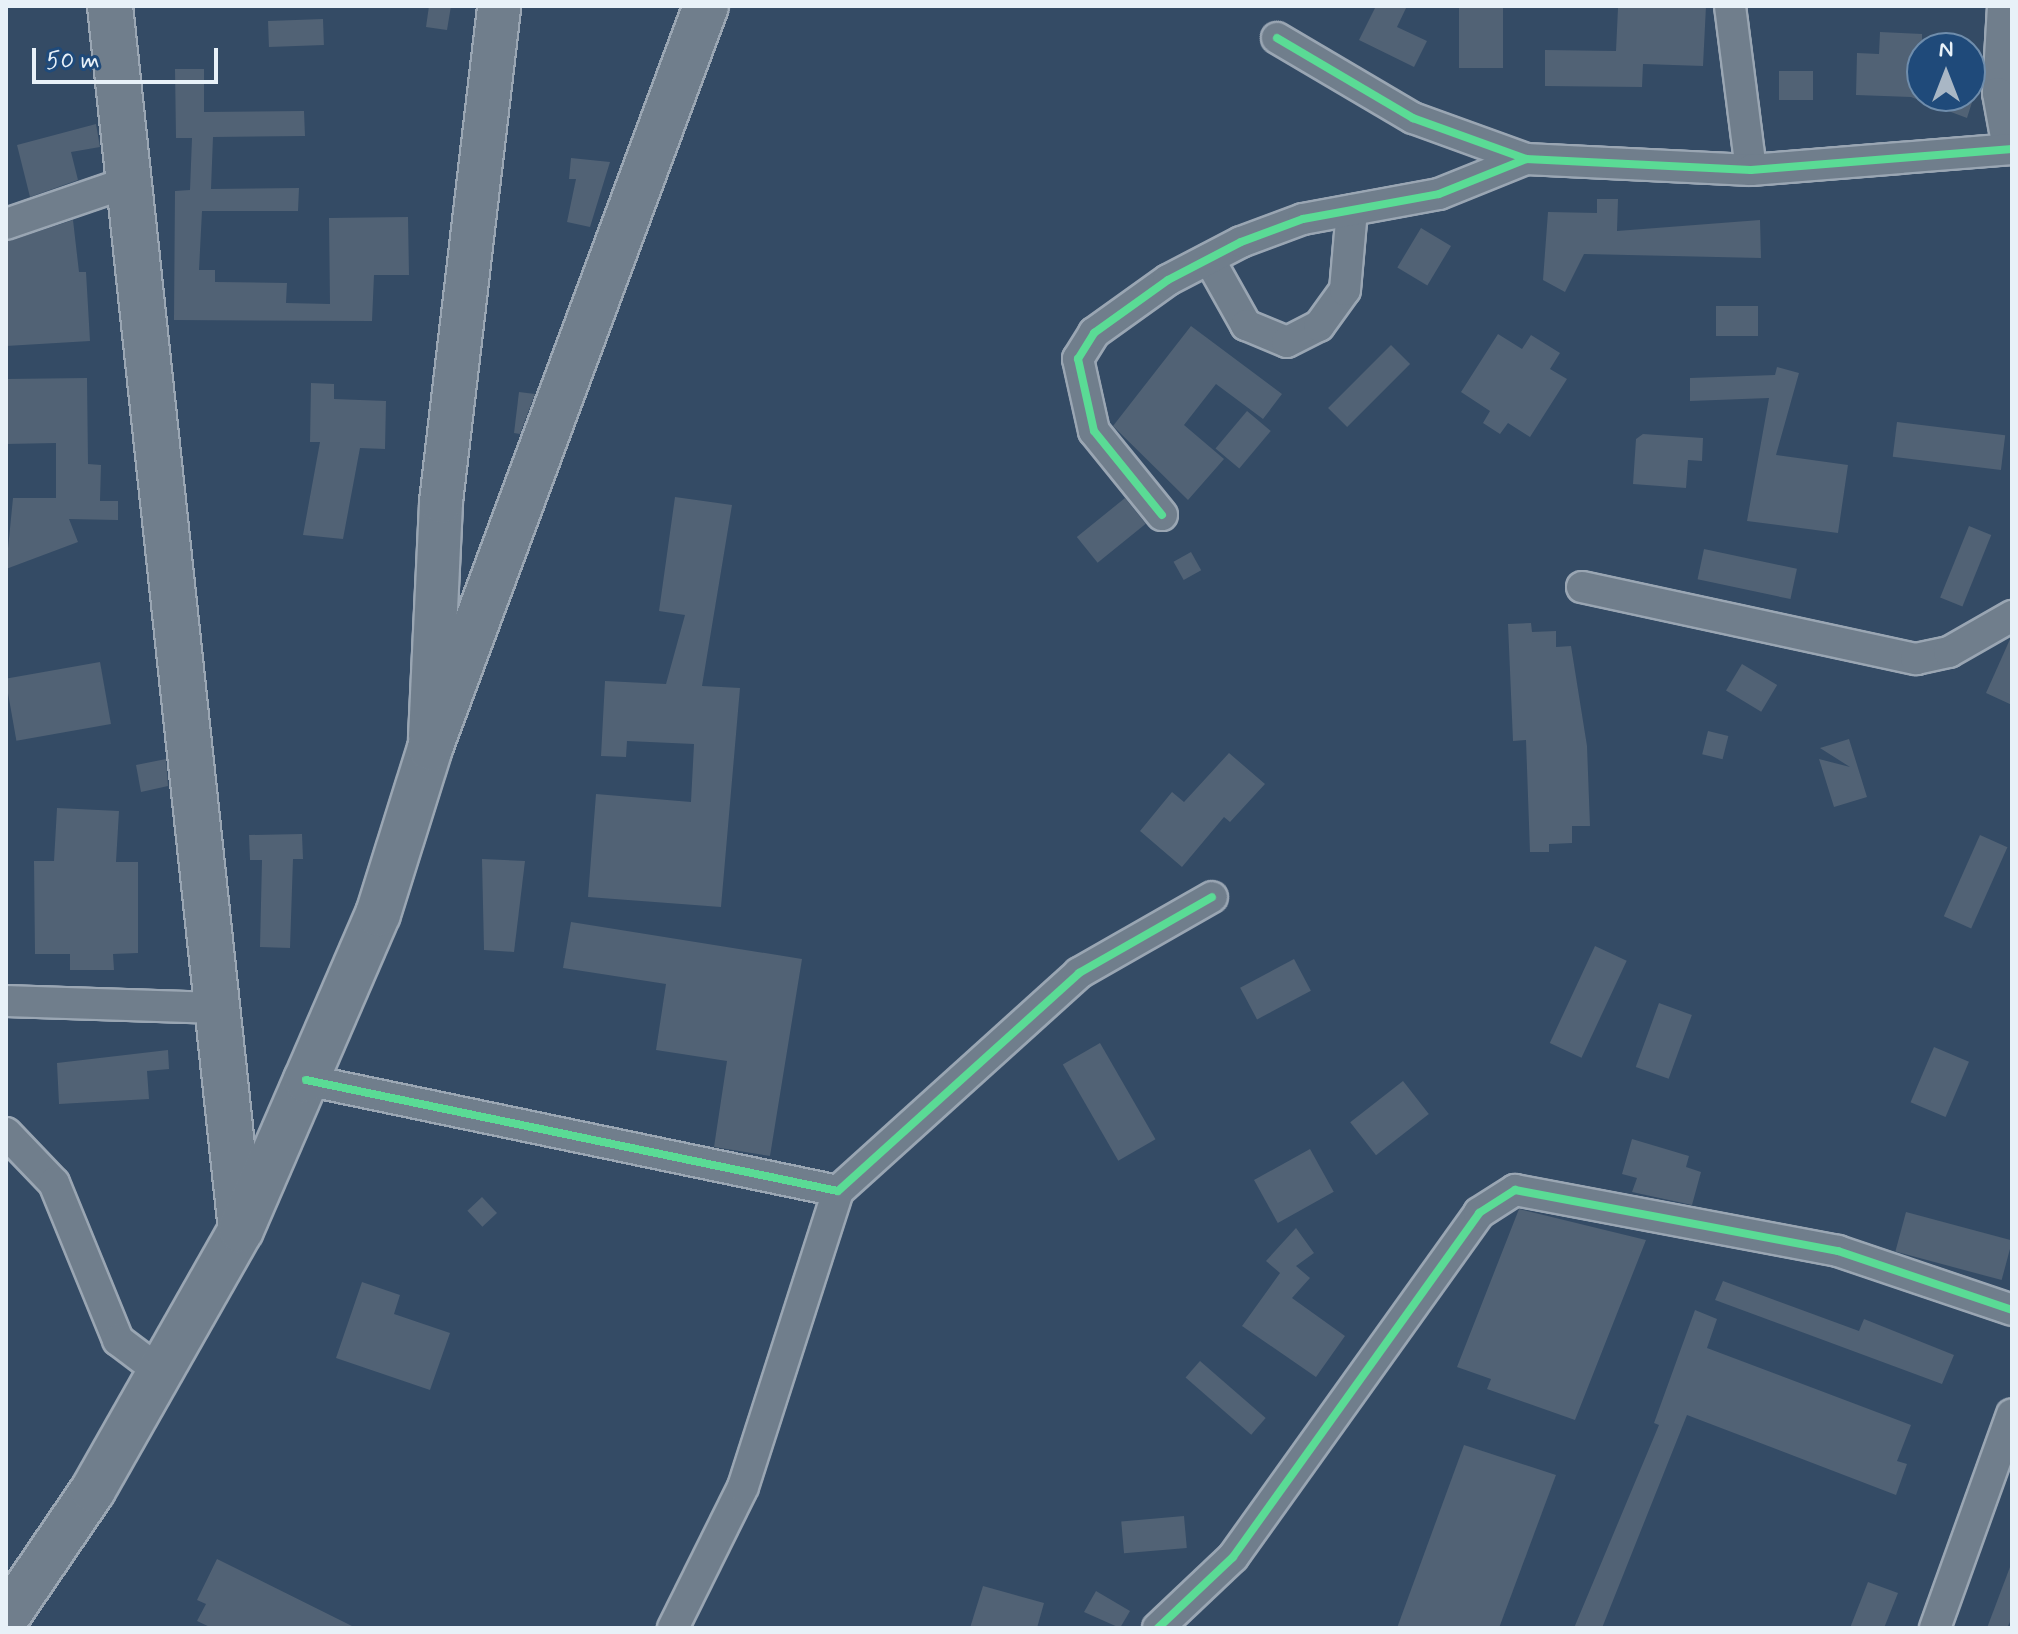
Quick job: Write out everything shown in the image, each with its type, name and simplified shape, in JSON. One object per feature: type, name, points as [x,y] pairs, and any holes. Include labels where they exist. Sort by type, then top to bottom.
[{"type":"main road","points":[[110,6],[241,1230]]},
{"type":"main road","points":[[430,748],[439,526],[499,6]]},
{"type":"main road","points":[[6,1618],[93,1490],[241,1230],[378,914],[430,748],[706,6]]},
{"type":"street","points":[[1730,6],[1751,170]]},
{"type":"street","points":[[1277,38],[1413,118],[1526,159],[1751,170],[2010,148],[1998,93],[2003,6]]},
{"type":"street","points":[[1162,515],[1094,431],[1078,359],[1094,333],[1209,259],[1303,219],[1439,194],[1526,159]]},
{"type":"street","points":[[6,224],[129,182]]},
{"type":"street","points":[[1209,259],[1246,325],[1287,342],[1319,326],[1345,290],[1352,210]]},
{"type":"street","points":[[1582,587],[1916,659],[1949,652],[2012,616]]},
{"type":"street","points":[[673,1628],[743,1487],[838,1191],[1079,973],[1212,897]]},
{"type":"street","points":[[6,1001],[59,997],[111,1008],[218,1008]]},
{"type":"street","points":[[306,1080],[838,1191]]},
{"type":"street","points":[[6,1133],[54,1183],[118,1340],[159,1371]]},
{"type":"street","points":[[1158,1628],[1233,1557],[1479,1213],[1515,1190],[1838,1251],[2012,1310]]},
{"type":"street","points":[[1944,1624],[2005,1452],[2012,1414]]},
{"type":"building","points":[[429,6],[451,6],[447,30],[426,27]]},
{"type":"building","points":[[1376,6],[1407,6],[1397,27],[1427,41],[1414,67],[1359,40]]},
{"type":"building","points":[[1459,6],[1503,6],[1503,68],[1459,68]]},
{"type":"building","points":[[1706,6],[1703,66],[1643,64],[1642,87],[1545,86],[1545,50],[1616,51],[1618,8]]},
{"type":"building","points":[[323,19],[324,45],[269,47],[268,21]]},
{"type":"building","points":[[1880,32],[1906,33],[1906,97],[1856,95],[1857,53],[1879,54]]},
{"type":"building","points":[[175,69],[204,69],[204,112],[304,111],[305,136],[213,137],[211,189],[299,188],[298,211],[202,211],[199,270],[215,270],[215,282],[287,283],[286,303],[330,304],[329,218],[408,217],[409,275],[374,275],[372,321],[174,320],[175,191],[190,190],[192,138],[176,138]]},
{"type":"building","points":[[1779,71],[1813,71],[1813,100],[1779,100]]},
{"type":"building","points":[[1951,112],[1969,112],[1967,118]]},
{"type":"building","points":[[96,124],[100,147],[71,152],[78,180],[30,197],[17,145]]},
{"type":"building","points":[[571,158],[610,162],[590,227],[567,222],[576,179],[569,179]]},
{"type":"building","points":[[1597,199],[1618,199],[1617,231],[1760,220],[1761,258],[1584,254],[1565,292],[1543,280],[1548,212],[1597,213]]},
{"type":"building","points":[[73,220],[79,272],[86,272],[90,341],[6,346],[6,242]]},
{"type":"building","points":[[1421,228],[1451,246],[1427,285],[1397,267]]},
{"type":"building","points":[[1716,306],[1758,306],[1758,336],[1716,336]]},
{"type":"building","points":[[1191,326],[1282,394],[1263,419],[1216,384],[1184,425],[1224,459],[1188,500],[1113,426]]},
{"type":"building","points":[[1498,334],[1522,349],[1531,335],[1560,353],[1550,369],[1567,379],[1530,437],[1508,423],[1500,434],[1483,423],[1490,411],[1461,392]]},
{"type":"building","points":[[1391,345],[1410,364],[1347,427],[1328,408]]},
{"type":"building","points":[[1777,367],[1799,373],[1776,455],[1848,465],[1838,533],[1747,521],[1769,398],[1690,401],[1690,378],[1775,375]]},
{"type":"building","points":[[87,378],[88,464],[101,465],[100,501],[118,501],[118,520],[69,519],[78,542],[6,569],[13,498],[56,498],[56,443],[6,444],[6,379]]},
{"type":"building","points":[[311,383],[334,384],[334,399],[386,401],[385,449],[360,448],[343,539],[303,535],[320,442],[310,442]]},
{"type":"building","points":[[519,392],[535,394],[520,434],[514,433]]},
{"type":"building","points":[[1247,411],[1271,431],[1239,468],[1216,449]]},
{"type":"building","points":[[1897,422],[2005,435],[2001,470],[1893,457]]},
{"type":"building","points":[[1643,434],[1703,438],[1702,461],[1688,460],[1686,488],[1633,484],[1636,439]]},
{"type":"building","points":[[675,497],[732,505],[702,686],[740,688],[721,907],[588,897],[596,794],[691,802],[694,744],[627,741],[626,757],[601,756],[605,681],[666,684],[685,615],[659,611]]},
{"type":"building","points":[[1125,498],[1146,524],[1098,563],[1077,537]]},
{"type":"building","points":[[1969,526],[1991,535],[1962,606],[1940,597]]},
{"type":"building","points":[[1704,549],[1797,569],[1790,599],[1698,579]]},
{"type":"building","points":[[1191,552],[1201,570],[1184,580],[1174,562]]},
{"type":"building","points":[[1531,623],[1532,632],[1556,631],[1556,647],[1571,646],[1587,746],[1590,826],[1572,826],[1572,843],[1549,844],[1549,852],[1530,852],[1526,740],[1513,741],[1508,624]]},
{"type":"building","points":[[2012,637],[2012,705],[1986,693]]},
{"type":"building","points":[[100,662],[111,724],[16,741],[6,679]]},
{"type":"building","points":[[1742,664],[1777,685],[1761,712],[1726,691]]},
{"type":"building","points":[[1708,731],[1728,736],[1723,759],[1702,754]]},
{"type":"building","points":[[1849,739],[1867,797],[1834,807],[1819,759],[1850,767],[1820,748]]},
{"type":"building","points":[[1229,753],[1265,784],[1230,822],[1224,817],[1182,867],[1140,831],[1172,792],[1184,802]]},
{"type":"building","points":[[166,759],[168,786],[141,792],[136,765]]},
{"type":"building","points":[[57,808],[119,811],[116,862],[138,862],[138,953],[113,954],[114,970],[70,970],[70,954],[35,954],[34,861],[54,861]]},
{"type":"building","points":[[302,834],[303,859],[293,859],[290,948],[260,947],[262,860],[250,860],[249,835]]},
{"type":"building","points":[[1980,835],[2007,847],[1971,929],[1944,916]]},
{"type":"building","points":[[482,859],[525,861],[514,952],[484,950]]},
{"type":"building","points":[[571,922],[802,959],[770,1156],[714,1147],[727,1061],[656,1050],[666,984],[563,968]]},
{"type":"building","points":[[1595,946],[1627,961],[1582,1058],[1550,1043]]},
{"type":"building","points":[[1294,959],[1311,991],[1257,1019],[1240,988]]},
{"type":"building","points":[[1659,1003],[1692,1015],[1669,1079],[1636,1067]]},
{"type":"building","points":[[1100,1043],[1156,1139],[1118,1161],[1063,1064]]},
{"type":"building","points":[[1934,1047],[1969,1062],[1946,1117],[1911,1102]]},
{"type":"building","points":[[168,1050],[169,1069],[147,1071],[149,1099],[59,1104],[57,1063]]},
{"type":"building","points":[[1403,1081],[1429,1114],[1376,1155],[1350,1122]]},
{"type":"building","points":[[1632,1139],[1689,1156],[1686,1167],[1701,1172],[1692,1205],[1632,1192],[1637,1178],[1622,1174]]},
{"type":"building","points":[[1310,1149],[1334,1192],[1278,1223],[1254,1180]]},
{"type":"building","points":[[482,1197],[497,1213],[482,1227],[467,1211]]},
{"type":"building","points":[[1519,1209],[1646,1240],[1575,1420],[1487,1389],[1491,1379],[1457,1367]]},
{"type":"building","points":[[1906,1212],[2012,1240],[2002,1280],[1895,1252]]},
{"type":"building","points":[[1296,1228],[1314,1253],[1296,1266],[1310,1278],[1292,1298],[1345,1336],[1316,1377],[1242,1326],[1280,1273],[1266,1261]]},
{"type":"building","points":[[1723,1281],[1859,1331],[1864,1319],[1954,1355],[1942,1384],[1715,1300]]},
{"type":"building","points":[[362,1282],[400,1295],[394,1314],[450,1333],[430,1390],[336,1358]]},
{"type":"building","points":[[1695,1310],[1717,1319],[1707,1348],[1911,1425],[1897,1461],[1907,1464],[1896,1495],[1687,1415],[1602,1628],[1574,1628],[1659,1425],[1654,1423]]},
{"type":"building","points":[[1200,1361],[1266,1418],[1251,1435],[1186,1378]]},
{"type":"building","points":[[1464,1445],[1556,1475],[1499,1628],[1397,1628]]},
{"type":"building","points":[[1184,1516],[1187,1548],[1124,1553],[1121,1521]]},
{"type":"building","points":[[217,1559],[356,1628],[212,1628],[197,1621],[206,1604],[197,1600]]},
{"type":"building","points":[[2010,1567],[2012,1618],[2007,1628],[1987,1628]]},
{"type":"building","points":[[1868,1582],[1898,1593],[1884,1628],[1850,1628]]},
{"type":"building","points":[[983,1586],[1044,1603],[1037,1628],[970,1628]]},
{"type":"building","points":[[1096,1591],[1130,1611],[1120,1628],[1084,1612]]},
{"type":"cycle path","points":[[1277,38],[1413,118],[1526,159],[1751,170],[2012,149]]},
{"type":"cycle path","points":[[1162,515],[1094,431],[1078,359],[1094,333],[1168,280],[1241,242],[1303,219],[1439,194],[1526,159]]},
{"type":"cycle path","points":[[306,1080],[838,1191],[1079,973],[1212,897]]},
{"type":"cycle path","points":[[1158,1628],[1233,1557],[1479,1213],[1515,1190],[1838,1251],[2012,1310]]}]
